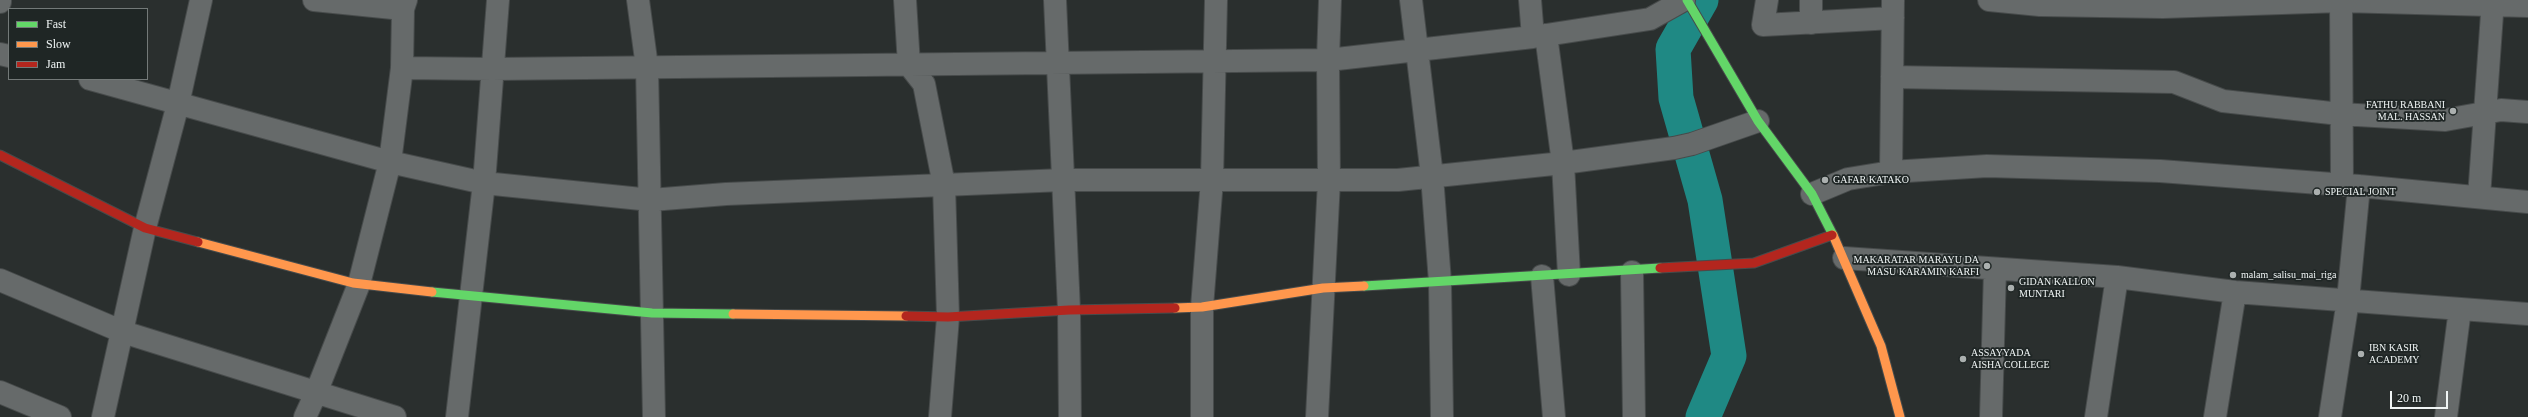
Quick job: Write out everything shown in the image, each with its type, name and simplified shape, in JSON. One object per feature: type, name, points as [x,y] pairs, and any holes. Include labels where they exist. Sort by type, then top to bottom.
[{"type":"street","points":[[103,417],[145,228],[178,104],[201,0]]},
{"type":"street","points":[[304,417],[316,393],[359,284],[390,162],[402,68],[404,5],[314,0]]},
{"type":"street","points":[[457,417],[484,183],[498,0]]},
{"type":"street","points":[[638,0],[647,67],[651,200],[654,417]]},
{"type":"street","points":[[905,0],[909,65],[924,84],[944,185],[948,317],[940,417]]},
{"type":"street","points":[[1055,0],[1069,310],[1070,417]]},
{"type":"street","points":[[1202,417],[1202,307],[1212,180],[1216,61],[1216,0]]},
{"type":"street","points":[[1317,417],[1329,181],[1328,60],[1330,0]]},
{"type":"street","points":[[1411,0],[1432,176],[1440,282],[1442,417]]},
{"type":"street","points":[[1530,0],[1540,36],[1563,163],[1569,275]]},
{"type":"street","points":[[1767,0],[1763,25],[1811,23],[1893,9],[1891,172]]},
{"type":"street","points":[[1811,0],[1811,23]]},
{"type":"street","points":[[1989,0],[2040,5],[2164,7],[2341,1],[2493,2],[2528,6]]},
{"type":"street","points":[[2330,417],[2348,300],[2350,185],[2340,114],[2341,1]]},
{"type":"street","points":[[2479,197],[2493,2]]},
{"type":"street","points":[[402,68],[492,69],[1328,60],[1540,36],[1650,19],[1689,5],[1758,121],[1812,194],[1844,258],[1881,346],[1900,417]]},
{"type":"street","points":[[1892,77],[2174,82],[2223,101],[2340,114],[2445,120],[2501,110],[2528,112]]},
{"type":"street","points":[[94,80],[390,162],[484,183],[651,200],[726,194],[1063,180],[1398,180],[1563,163],[1683,146],[1758,121]]},
{"type":"street","points":[[0,155],[145,228],[359,284],[652,313],[948,317],[1069,310],[1202,307],[1323,288],[1706,268],[1754,263],[1832,235]]},
{"type":"street","points":[[1812,194],[1848,179],[1891,172],[1987,166],[2160,171],[2350,185],[2528,202]]},
{"type":"street","points":[[1844,258],[2117,277],[2235,292],[2528,314]]},
{"type":"street","points":[[1991,417],[1995,269]]},
{"type":"street","points":[[1632,272],[1634,417]]},
{"type":"street","points":[[1542,276],[1554,417]]},
{"type":"street","points":[[2096,417],[2117,277]]},
{"type":"street","points":[[0,280],[123,332],[395,417]]},
{"type":"street","points":[[2215,417],[2235,292]]},
{"type":"street","points":[[2446,417],[2460,309]]},
{"type":"street","points":[[0,392],[60,417]]},
{"type":"waterway","points":[[1701,0],[1673,49],[1676,98],[1705,200],[1729,356],[1703,417]]},
{"type":"traffic: fast","points":[[1687,0],[1758,121],[1812,194],[1833,235]]},
{"type":"traffic: fast","points":[[1364,286],[1660,268]]},
{"type":"traffic: fast","points":[[432,292],[652,313],[733,314]]},
{"type":"traffic: slow","points":[[1833,235],[1881,346],[1900,417]]},
{"type":"traffic: slow","points":[[198,242],[353,283],[432,292]]},
{"type":"traffic: slow","points":[[1175,308],[1202,307],[1323,288],[1364,286]]},
{"type":"traffic: slow","points":[[733,314],[906,316]]},
{"type":"traffic: jam","points":[[0,155],[145,228],[198,242]]},
{"type":"traffic: jam","points":[[1660,268],[1754,263],[1832,235]]},
{"type":"traffic: jam","points":[[906,316],[948,317],[1069,310],[1175,308]]},
{"type":"place","name":"FATHU RABBANI MAL. HASSAN","points":[[2453,111]]},
{"type":"place","name":"GAFAR KATAKO","points":[[1825,180]]},
{"type":"place","name":"SPECIAL JOINT","points":[[2317,192]]},
{"type":"place","name":"MAKARATAR MARAYU DA MASU KARAMIN KARFI","points":[[1987,266]]},
{"type":"place","name":"malam_salisu_mai_riga","points":[[2233,275]]},
{"type":"place","name":"GIDAN KALLON MUNTARI","points":[[2011,288]]},
{"type":"place","name":"IBN KASIR ACADEMY","points":[[2361,354]]},
{"type":"place","name":"ASSAYYADA AISHA COLLEGE","points":[[1963,359]]}]
